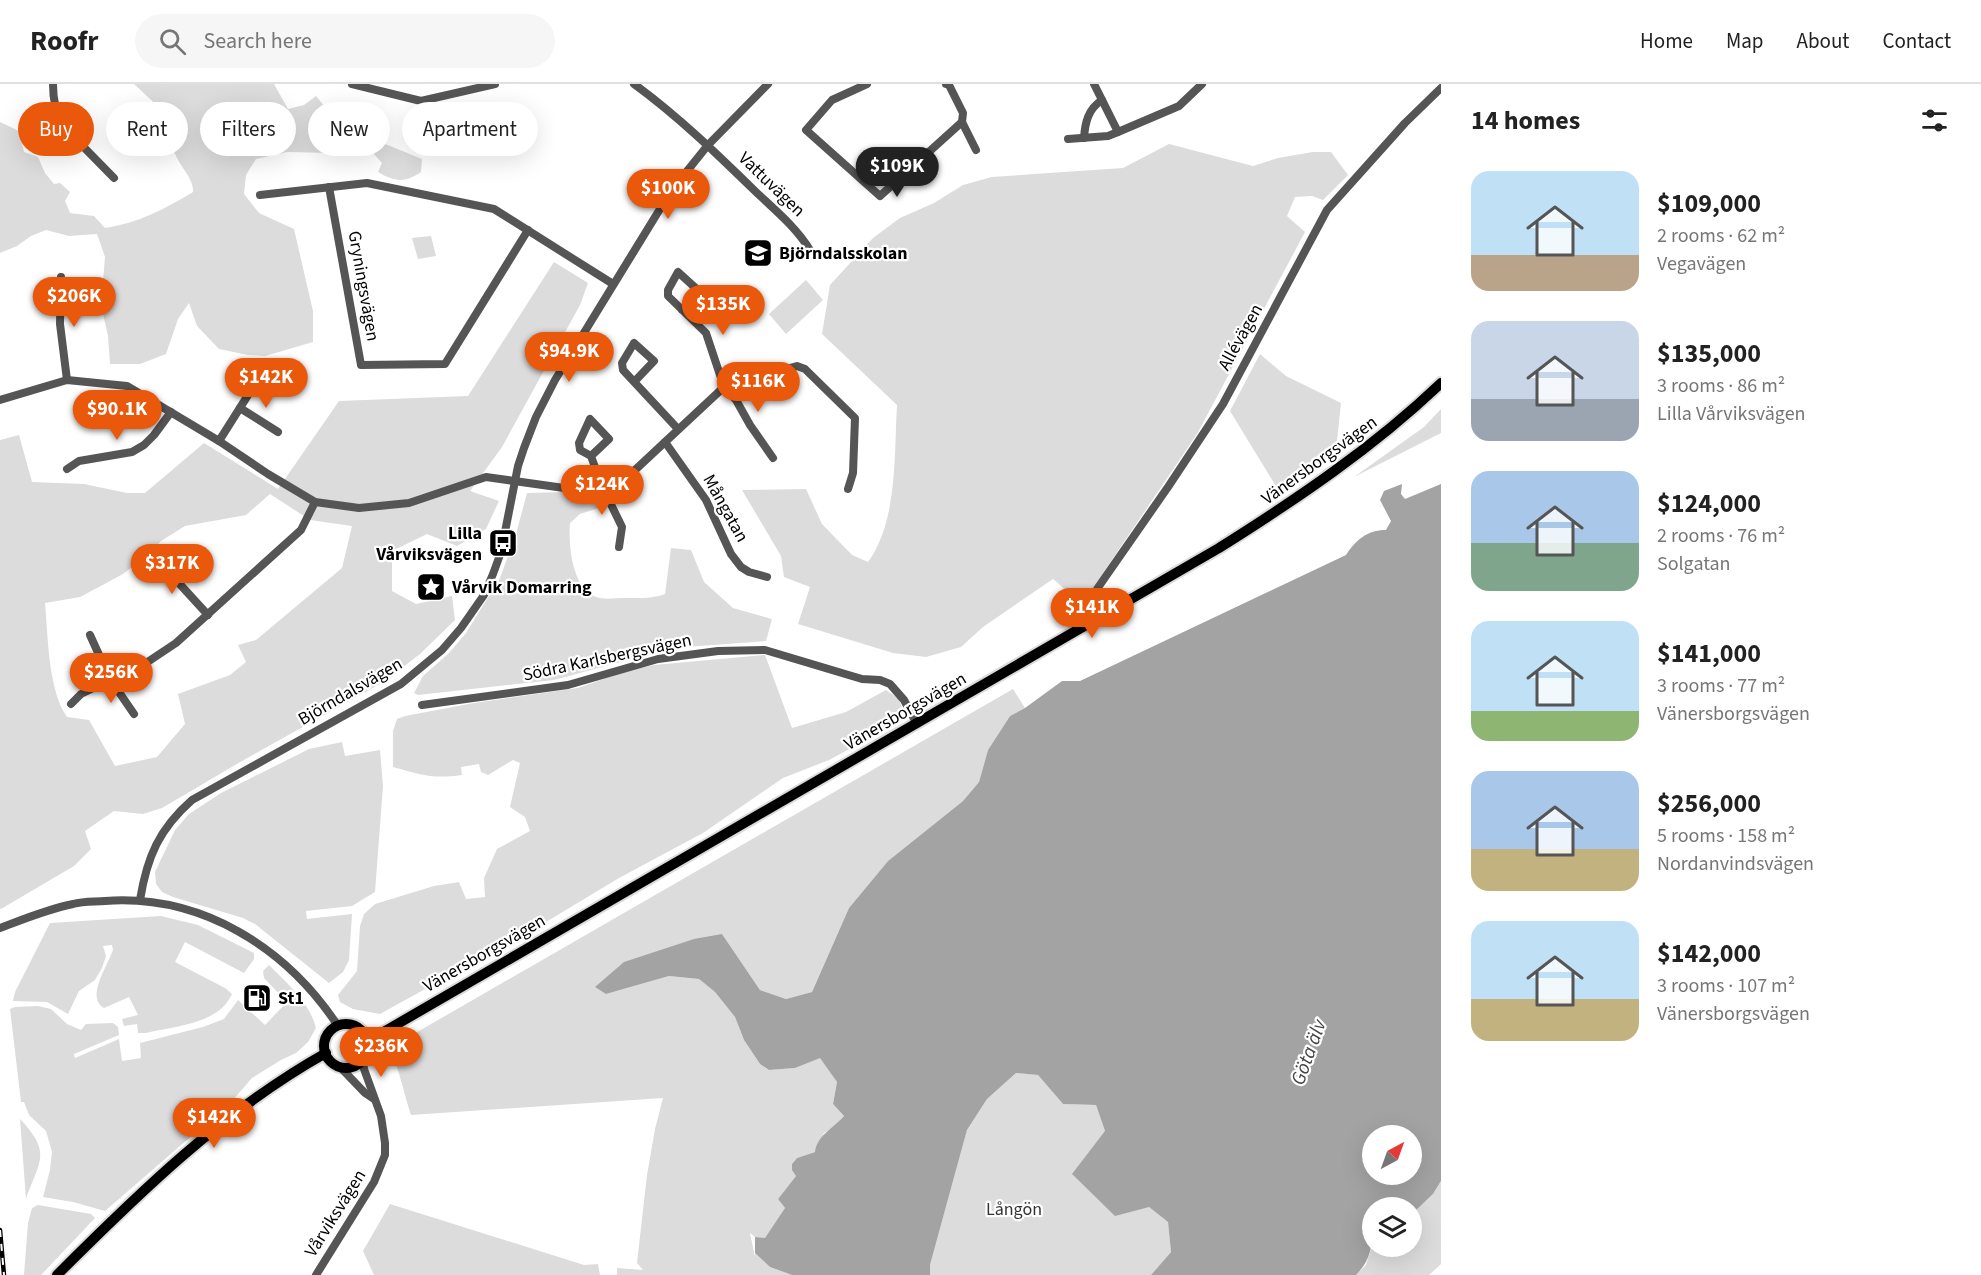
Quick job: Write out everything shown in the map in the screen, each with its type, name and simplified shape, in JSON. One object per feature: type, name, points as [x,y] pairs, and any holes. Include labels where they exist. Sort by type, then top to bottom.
[{"type":"main road","name":"Vänersborgsvägen","points":[[368,1041],[528,946],[1105,616],[1286,505],[1376,439],[1441,383]]},
{"type":"main road","points":[[346,1024],[354,1026],[364,1033],[368,1041],[368,1052],[363,1061],[353,1067],[340,1067],[331,1062],[326,1053],[327,1037],[338,1026],[346,1024]]},
{"type":"main road","points":[[57,1275],[149,1186],[236,1112],[260,1094],[326,1053]]},
{"type":"street","points":[[53,84],[53,97],[62,125],[114,178]]},
{"type":"street","points":[[352,84],[421,101],[495,84]]},
{"type":"street","points":[[634,84],[708,145]]},
{"type":"street","name":"Björndalsvägen","points":[[140,900],[144,876],[161,834],[169,822],[192,800],[401,684],[442,650],[461,628],[484,595],[501,552],[524,448],[536,417],[555,380],[666,197],[708,145],[768,84]]},
{"type":"street","points":[[867,84],[832,100],[806,130],[880,196],[962,122]]},
{"type":"street","points":[[946,84],[949,85],[963,113],[962,122],[976,150]]},
{"type":"street","points":[[1094,84],[1118,132]]},
{"type":"street","points":[[1068,139],[1108,136],[1118,132],[1179,106],[1202,84]]},
{"type":"street","name":"Allévägen","points":[[1105,616],[1096,598],[1097,589],[1223,404],[1327,210],[1397,131],[1441,88]]},
{"type":"street","points":[[1084,138],[1090,112],[1102,100]]},
{"type":"street","name":"Vattuvägen","points":[[708,145],[789,224],[810,250]]},
{"type":"street","points":[[260,195],[368,183],[494,209],[613,284]]},
{"type":"street","name":"Gryningsvägen","points":[[329,187],[361,365],[445,364],[528,230]]},
{"type":"street","points":[[61,277],[60,324],[67,380]]},
{"type":"street","points":[[682,310],[706,333],[724,387],[736,400],[773,458]]},
{"type":"street","points":[[0,400],[67,380],[127,386],[315,501],[359,508],[409,503],[486,477],[564,488],[601,484],[635,470],[724,387],[797,366],[805,369],[855,418],[853,473],[848,489]]},
{"type":"street","points":[[219,441],[262,373]]},
{"type":"street","points":[[635,381],[678,429]]},
{"type":"street","points":[[240,408],[278,432]]},
{"type":"street","points":[[67,469],[79,461],[138,449],[154,435],[171,412]]},
{"type":"street","name":"Mångatan","points":[[665,442],[706,500],[731,554],[748,572],[767,577]]},
{"type":"street","points":[[591,456],[601,484],[622,528],[619,547]]},
{"type":"street","points":[[71,704],[81,694],[149,661],[176,643],[301,530],[315,501]]},
{"type":"street","points":[[155,557],[208,615]]},
{"type":"street","points":[[90,635],[110,679],[134,714]]},
{"type":"street","name":"Södra Karlsbergsvägen","points":[[422,705],[568,685],[658,659],[718,651],[765,650],[862,679],[880,680],[890,684],[904,700],[917,724]]},
{"type":"street","points":[[0,928],[76,903],[140,900],[200,914],[231,927],[253,940],[290,970],[338,1026]]},
{"type":"street","name":"Vårviksvägen","points":[[316,1275],[381,1170],[385,1143],[381,1116],[363,1061]]},
{"type":"street","name":"Vårviksvägen","points":[[340,1067],[374,1099]]},
{"type":"green space","points":[[134,84],[274,84],[284,102],[200,102],[200,156],[269,156],[256,159],[246,175],[244,194],[259,213],[294,229],[313,311],[313,342],[265,356],[219,349],[197,326],[189,303],[178,319],[166,354],[140,364],[110,364],[108,336],[101,305],[105,257],[97,234],[69,236],[46,230],[0,253],[0,122],[18,131],[18,156],[38,157],[45,173],[54,184],[60,183],[70,192],[65,201],[70,213],[94,216],[105,228],[129,223],[151,214],[193,192],[190,179],[176,156],[188,156],[188,102],[153,102]]},
{"type":"green space","points":[[316,96],[321,102],[308,102]]},
{"type":"green space","points":[[308,102],[308,152],[296,152],[296,107]]},
{"type":"green space","points":[[1169,144],[1253,166],[1278,158],[1313,152],[1331,152],[1348,175],[1323,200],[1312,196],[1295,197],[1287,216],[1305,232],[1197,434],[1082,604],[1053,579],[983,627],[961,647],[926,657],[893,653],[798,624],[810,587],[784,577],[781,556],[742,490],[806,489],[822,524],[852,555],[868,562],[885,527],[893,487],[897,405],[822,334],[830,285],[873,238],[900,218],[934,203],[963,185],[992,177],[1123,168]]},
{"type":"green space","points":[[390,146],[402,151],[402,156],[415,156],[422,159],[421,172],[400,180],[378,172],[382,163],[376,156],[390,156]]},
{"type":"green space","points":[[431,236],[436,256],[418,259],[412,238]]},
{"type":"green space","points":[[554,262],[588,283],[580,305],[502,447],[470,491],[499,501],[486,529],[457,546],[427,534],[392,551],[392,591],[416,604],[452,596],[455,620],[420,654],[385,681],[162,808],[143,814],[114,811],[85,831],[91,849],[74,866],[1,909],[0,440],[19,435],[32,482],[84,484],[127,493],[145,493],[204,443],[278,489],[339,401],[468,396]],"holes":[[[270,494],[310,520],[352,526],[342,568],[256,640],[238,645],[246,662],[230,675],[178,694],[185,724],[157,757],[115,766],[89,720],[67,717],[61,706],[52,678],[45,603],[80,597],[123,574],[148,555],[161,541],[185,526],[246,515]]]},
{"type":"green space","points":[[806,280],[823,300],[786,334],[769,314]]},
{"type":"green space","points":[[1260,354],[1286,376],[1341,403],[1337,441],[1277,488],[1230,411]]},
{"type":"green space","points":[[1441,409],[1441,433],[1354,477],[1424,427]]},
{"type":"green space","points":[[599,491],[605,506],[580,514],[570,523],[573,565],[582,585],[588,592],[606,599],[645,598],[665,594],[671,548],[691,550],[704,582],[733,608],[772,619],[766,641],[672,648],[554,680],[418,695],[414,693],[423,676],[449,653],[466,633],[500,578],[516,534],[527,493]]},
{"type":"green space","points":[[765,655],[792,728],[846,712],[886,690],[899,699],[903,712],[897,721],[868,739],[829,760],[783,778],[703,833],[619,878],[546,922],[380,1014],[353,1009],[340,1002],[338,995],[357,971],[360,926],[364,914],[375,904],[434,886],[459,882],[466,899],[485,897],[484,878],[497,849],[530,831],[525,817],[510,807],[520,763],[513,760],[488,775],[481,772],[479,764],[461,767],[462,775],[443,777],[393,767],[393,731],[397,719],[474,703],[578,688],[626,671],[654,665]]},
{"type":"green space","points":[[1013,689],[1025,708],[1010,716],[988,750],[979,782],[963,801],[888,861],[849,908],[812,992],[786,999],[760,990],[722,934],[606,994],[669,976],[699,979],[715,992],[735,1017],[744,1040],[760,1064],[769,1070],[795,1068],[820,1057],[837,1082],[833,1104],[844,1116],[835,1127],[824,1133],[815,1152],[797,1158],[792,1164],[796,1176],[778,1199],[785,1208],[765,1239],[755,1237],[750,1233],[755,1257],[755,1253],[770,1267],[792,1275],[617,1275],[617,1268],[643,1270],[637,1263],[647,1175],[663,1098],[411,1115],[390,1050],[412,1035]]},
{"type":"green space","points":[[342,742],[345,756],[380,750],[383,786],[375,892],[352,906],[306,911],[307,919],[352,914],[349,960],[343,972],[329,983],[255,924],[162,892],[156,884],[155,872],[175,830],[189,814],[221,793],[309,749]]},
{"type":"green space","points":[[161,916],[198,925],[254,953],[254,959],[244,973],[185,942],[175,962],[225,988],[232,994],[226,1004],[207,1018],[146,1033],[138,1033],[137,1024],[124,1026],[122,1019],[138,1015],[129,997],[104,1008],[97,997],[97,989],[113,950],[112,945],[103,946],[106,956],[102,968],[95,980],[79,991],[68,1014],[47,1002],[13,1001],[15,992],[50,923]]},
{"type":"green space","points":[[269,965],[309,1010],[316,1028],[308,1042],[296,1053],[252,1078],[232,1101],[105,1211],[43,1197],[52,1152],[46,1131],[29,1115],[24,1102],[21,1102],[10,1009],[38,1006],[51,1009],[67,1024],[81,1030],[86,1024],[113,1023],[118,1027],[119,1035],[74,1054],[75,1058],[119,1039],[122,1061],[141,1058],[140,1043],[203,1027],[224,1019],[238,1000],[265,1025],[287,1002],[264,978],[263,971]]},
{"type":"green space","name":"Långön","points":[[1016,1073],[1038,1075],[1063,1104],[1096,1105],[1105,1131],[1149,1207],[1168,1222],[1171,1252],[1151,1275],[930,1275],[930,1265],[967,1130],[987,1099]]},
{"type":"green space","points":[[20,1119],[40,1149],[39,1166],[26,1199]]},
{"type":"green space","points":[[1441,1181],[1441,1264],[1429,1275],[1356,1275],[1366,1265],[1369,1257],[1422,1257],[1422,1204],[1433,1194]]},
{"type":"green space","points":[[390,1204],[584,1265],[598,1264],[600,1275],[374,1275],[363,1251]]},
{"type":"green space","points":[[38,1205],[91,1214],[95,1218],[41,1275],[24,1275],[28,1223],[32,1208]]},
{"type":"water","name":"Göta älv","points":[[1402,484],[1401,494],[1405,499],[1441,484],[1441,1181],[1433,1194],[1422,1204],[1422,1197],[1362,1197],[1362,1257],[1368,1257],[1356,1275],[1151,1275],[1171,1252],[1168,1222],[1149,1207],[1115,1216],[1072,1174],[1105,1131],[1096,1105],[1063,1104],[1038,1075],[1016,1073],[987,1099],[967,1130],[930,1265],[930,1275],[792,1275],[770,1267],[755,1253],[755,1237],[765,1238],[785,1208],[778,1199],[796,1176],[792,1170],[792,1164],[797,1158],[815,1152],[822,1136],[844,1116],[833,1104],[837,1082],[820,1058],[795,1068],[769,1070],[760,1064],[744,1040],[735,1017],[715,992],[699,979],[669,976],[606,994],[595,987],[624,962],[694,939],[722,934],[760,990],[786,999],[812,992],[849,908],[888,861],[963,801],[979,782],[988,750],[1010,716],[1062,681],[1080,681],[1346,555],[1363,537],[1379,530],[1386,530],[1391,521],[1380,500],[1384,491]]},
{"type":"railway","points":[[0,1230],[4,1275]]},
{"type":"place","name":"Björndalsskolan","points":[[758,253]]},
{"type":"place","name":"Lilla Vårviksvägen","points":[[503,543]]},
{"type":"place","name":"Vårvik Domarring","points":[[431,587]]},
{"type":"place","name":"St1","points":[[257,998]]}]
